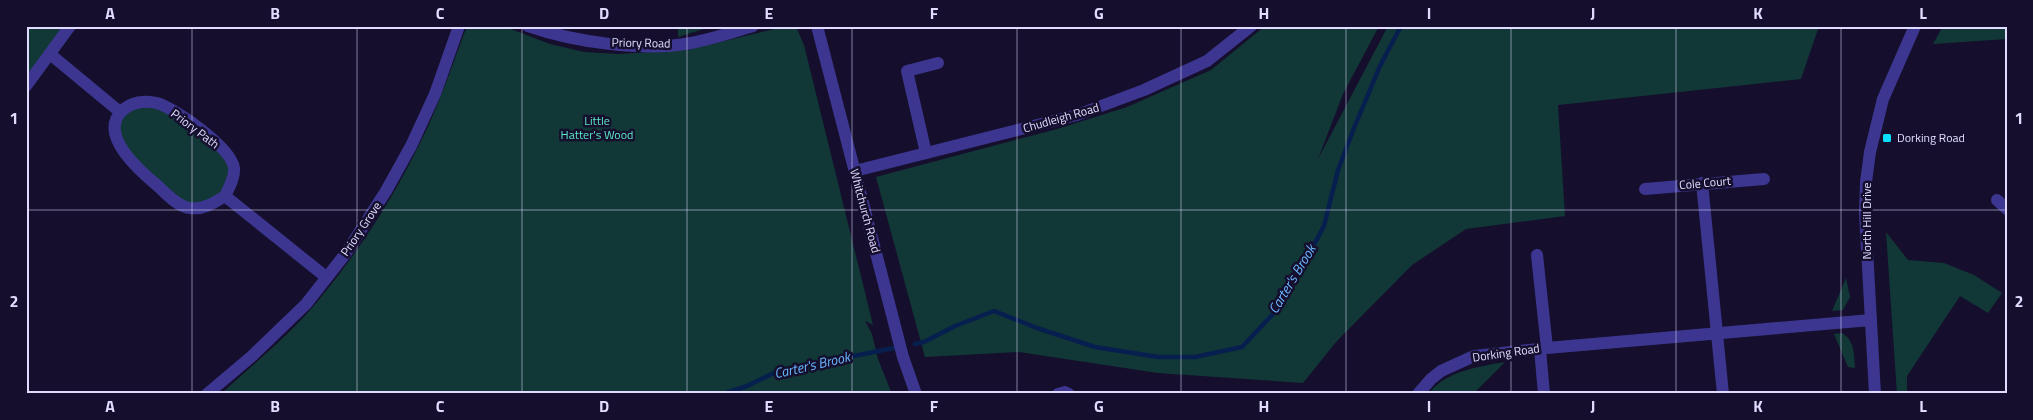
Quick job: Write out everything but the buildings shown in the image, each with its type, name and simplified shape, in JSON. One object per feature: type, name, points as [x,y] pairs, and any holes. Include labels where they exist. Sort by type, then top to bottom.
[{"type":"street","points":[[26,86],[70,26]]},
{"type":"street","name":"Priory Grove","points":[[208,394],[252,356],[306,304],[346,253],[386,191],[411,146],[435,94],[459,26]]},
{"type":"street","name":"Priory Road","points":[[528,26],[549,34],[582,40],[654,46],[690,43],[753,26]]},
{"type":"street","name":"Whitchurch Road","points":[[817,26],[902,357],[916,394]]},
{"type":"street","name":"Chudleigh Road","points":[[855,171],[1078,115],[1144,90],[1207,61],[1251,26]]},
{"type":"street","name":"North Hill Drive","points":[[1875,394],[1865,213],[1870,152],[1883,99],[1915,26]]},
{"type":"street","points":[[50,54],[120,112],[115,132],[120,145],[127,157],[140,172],[164,192],[188,208],[203,208],[225,196],[326,277]]},
{"type":"street","points":[[926,152],[907,71],[938,63]]},
{"type":"street","name":"Priory Path","points":[[120,112],[129,105],[138,102],[156,103],[176,112],[217,143],[230,157],[234,168],[232,180],[225,196]]},
{"type":"street","name":"Cole Court","points":[[1645,189],[1764,179]]},
{"type":"street","points":[[1702,183],[1723,394]]},
{"type":"street","name":"Dorking Road","points":[[1537,254],[1543,348]]},
{"type":"street","name":"Dorking Road","points":[[1418,394],[1441,371],[1474,356],[1543,348],[1871,320]]},
{"type":"street","points":[[1543,348],[1544,394]]},
{"type":"street","points":[[1058,394],[1065,392],[1069,394]]},
{"type":"green space","points":[[26,26],[70,26],[26,86]]},
{"type":"green space","name":"Little Hatter's Wood","points":[[467,26],[503,26],[550,44],[584,52],[618,54],[687,50],[787,26],[797,29],[804,45],[873,325],[865,321],[872,334],[878,359],[892,394],[221,394],[283,338],[306,314],[332,284],[373,226],[398,185],[427,129]]},
{"type":"green space","points":[[678,26],[713,26],[678,37]]},
{"type":"green space","points":[[1265,26],[1379,26],[1343,94],[1318,159],[1388,26],[1819,26],[1801,79],[1558,105],[1565,216],[1466,229],[1412,265],[1336,342],[1303,383],[1158,373],[1019,352],[925,357],[876,177],[1057,129],[1127,107],[1211,70]]},
{"type":"green space","points":[[1943,26],[2007,26],[2007,39],[1933,44]]},
{"type":"green space","points":[[156,103],[230,157],[225,196],[188,208],[127,157],[116,123],[120,112]]},
{"type":"green space","points":[[1886,232],[1908,260],[1944,263],[1974,275],[2002,293],[1988,313],[1960,296],[1907,376],[1907,394],[1897,394]]},
{"type":"green space","points":[[1846,278],[1850,297],[1843,310],[1832,311]]},
{"type":"green space","points":[[1842,333],[1852,344],[1855,368],[1848,367],[1834,334]]},
{"type":"green space","points":[[1505,362],[1473,394],[1428,394],[1435,386],[1453,375],[1473,368]]},
{"type":"waterway","name":"Carter's Brook","points":[[915,344],[924,342],[955,326],[994,311],[1037,328],[1095,347],[1158,357],[1195,357],[1242,347],[1272,315],[1302,267],[1324,226],[1338,170],[1354,128],[1380,66],[1401,26]]},
{"type":"waterway","name":"Carter's Brook","points":[[723,394],[747,386],[778,371],[899,347]]},
{"type":"place","name":"Dorking Road","points":[[1887,138]]}]
